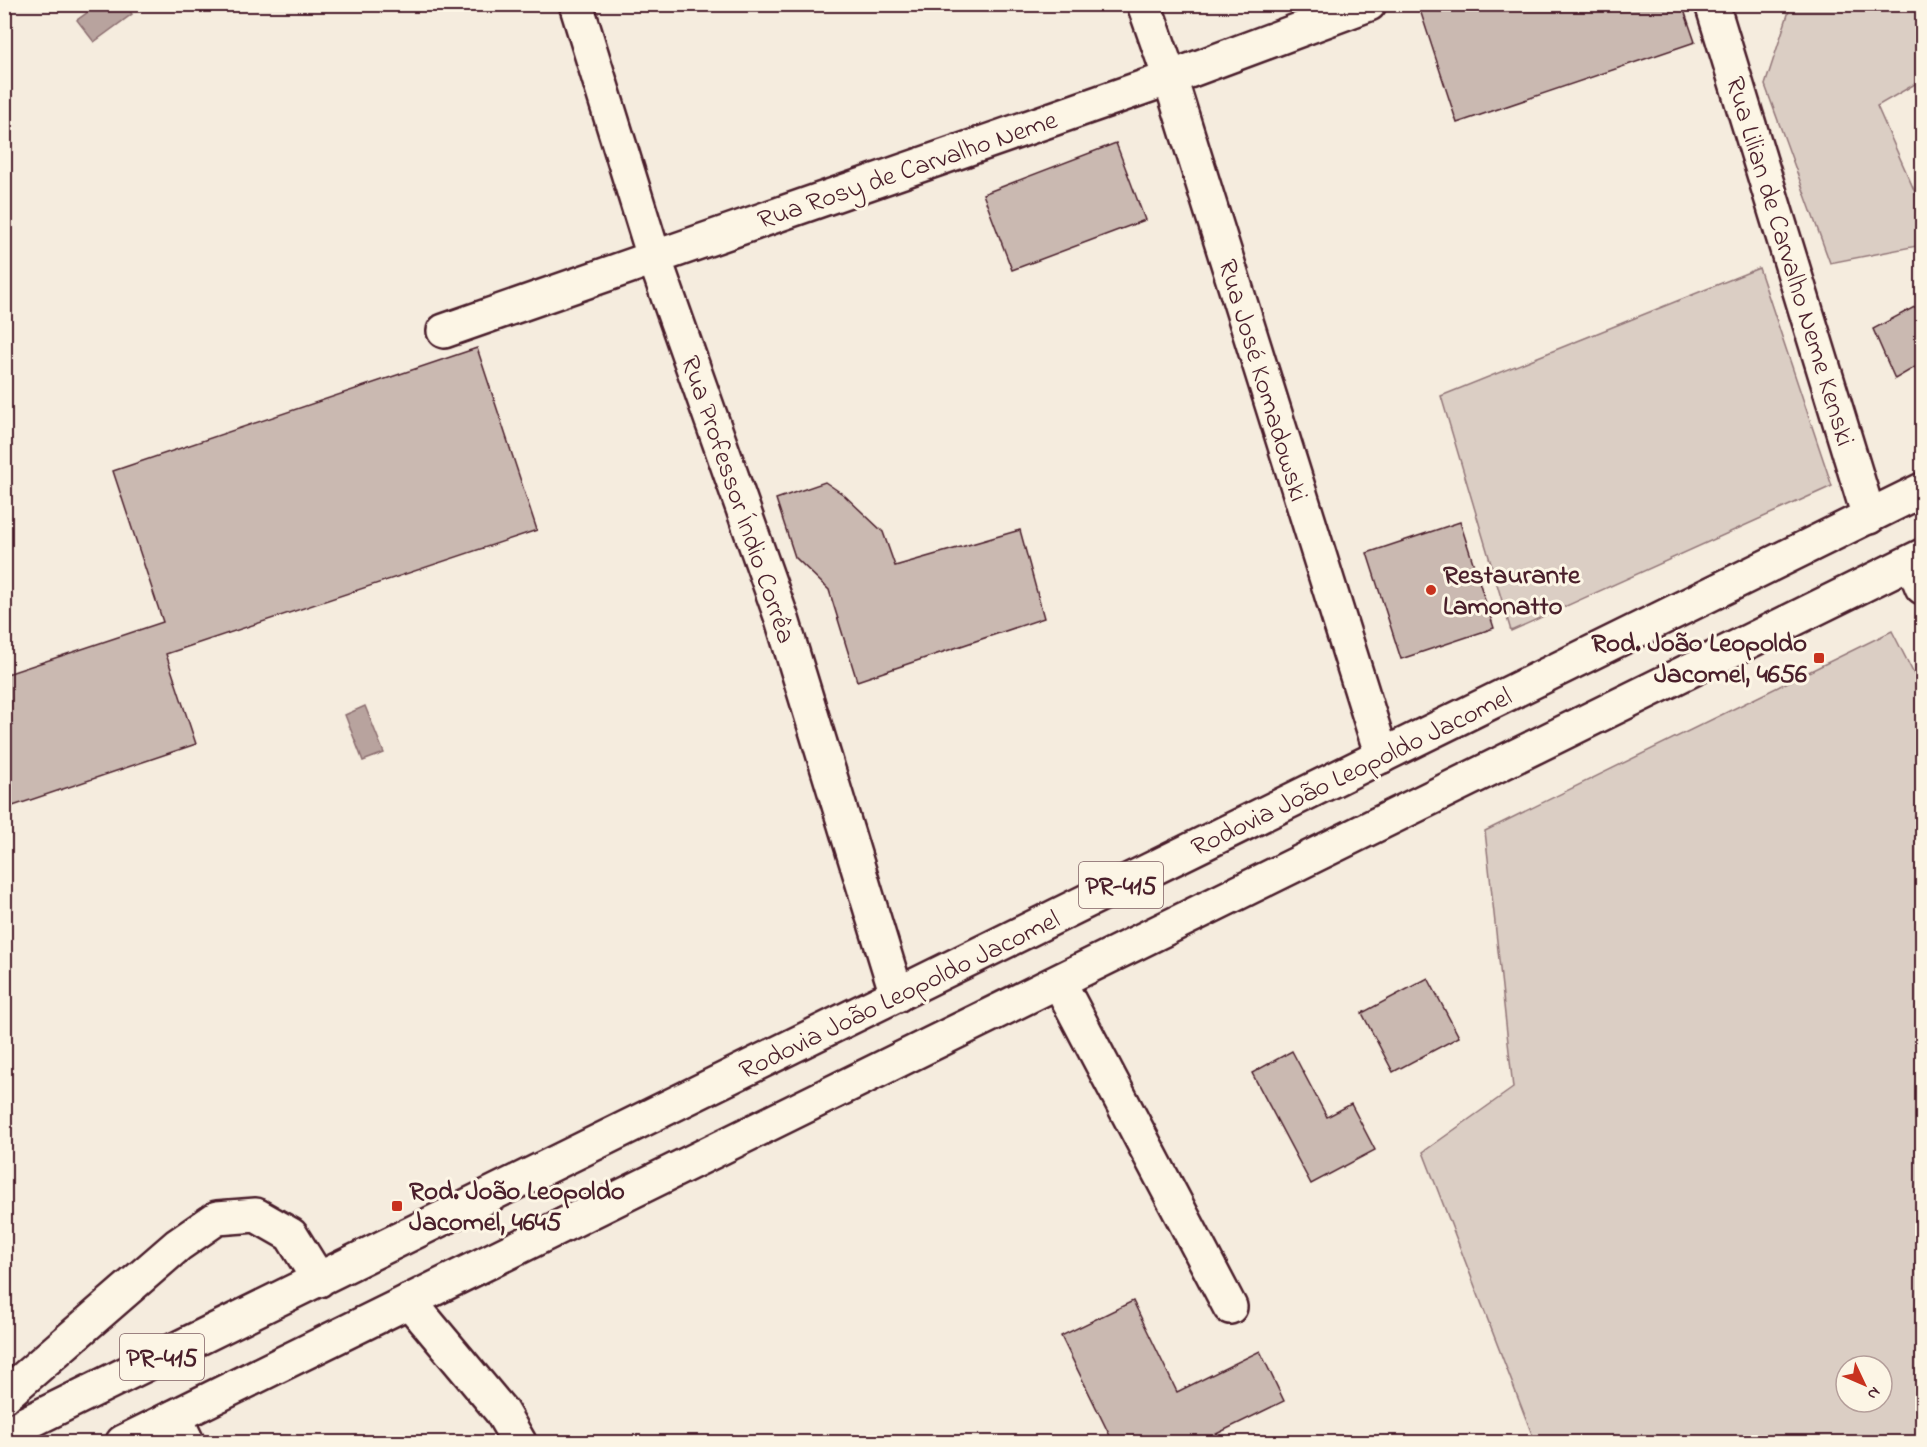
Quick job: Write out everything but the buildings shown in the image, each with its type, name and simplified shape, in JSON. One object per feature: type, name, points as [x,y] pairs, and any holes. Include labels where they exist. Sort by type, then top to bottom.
[{"type":"main road","name":"Rua Professor Índio Corrêa","points":[[576,4],[654,257],[782,619],[897,995]]},
{"type":"main road","name":"Rua José Komadowski","points":[[1144,4],[1170,78],[1382,756]]},
{"type":"main road","name":"Rua Rosy de Carvalho Neme","points":[[444,331],[1170,78],[1368,4]]},
{"type":"main road","name":"Rua Lilian de Carvalho Neme Kenski","points":[[1712,4],[1869,517]]},
{"type":"main road","name":"Rodovia João Leopoldo Jacomel","points":[[4,1434],[1923,490]]},
{"type":"main road","name":"PR-415","points":[[123,1443],[181,1430],[409,1301],[1059,982],[1919,568]]},
{"type":"main road","points":[[1059,982],[1230,1307]]},
{"type":"main road","points":[[4,1396],[178,1245],[218,1218],[256,1215],[291,1235],[319,1280]]},
{"type":"main road","points":[[409,1301],[501,1411],[519,1443]]},
{"type":"shaded area","points":[[98,5],[125,5],[132,14],[94,42],[77,20]]},
{"type":"shaded area","points":[[1791,5],[1922,5],[1922,80],[1877,106],[1922,208],[1922,245],[1830,263],[1765,85]]},
{"type":"shaded area","points":[[1759,268],[1832,486],[1511,631],[1441,396]]},
{"type":"shaded area","points":[[1892,631],[1922,690],[1922,1442],[1535,1442],[1423,1152],[1513,1088],[1485,831]]},
{"type":"shaded area","points":[[365,706],[384,753],[363,761],[345,715]]},
{"type":"place","name":"Restaurante Lamonatto","points":[[1431,590]]},
{"type":"place","name":"Rod. João Leopoldo Jacomel, 4656","points":[[1819,658]]},
{"type":"place","name":"Rod. João Leopoldo Jacomel, 4645","points":[[397,1206]]}]
